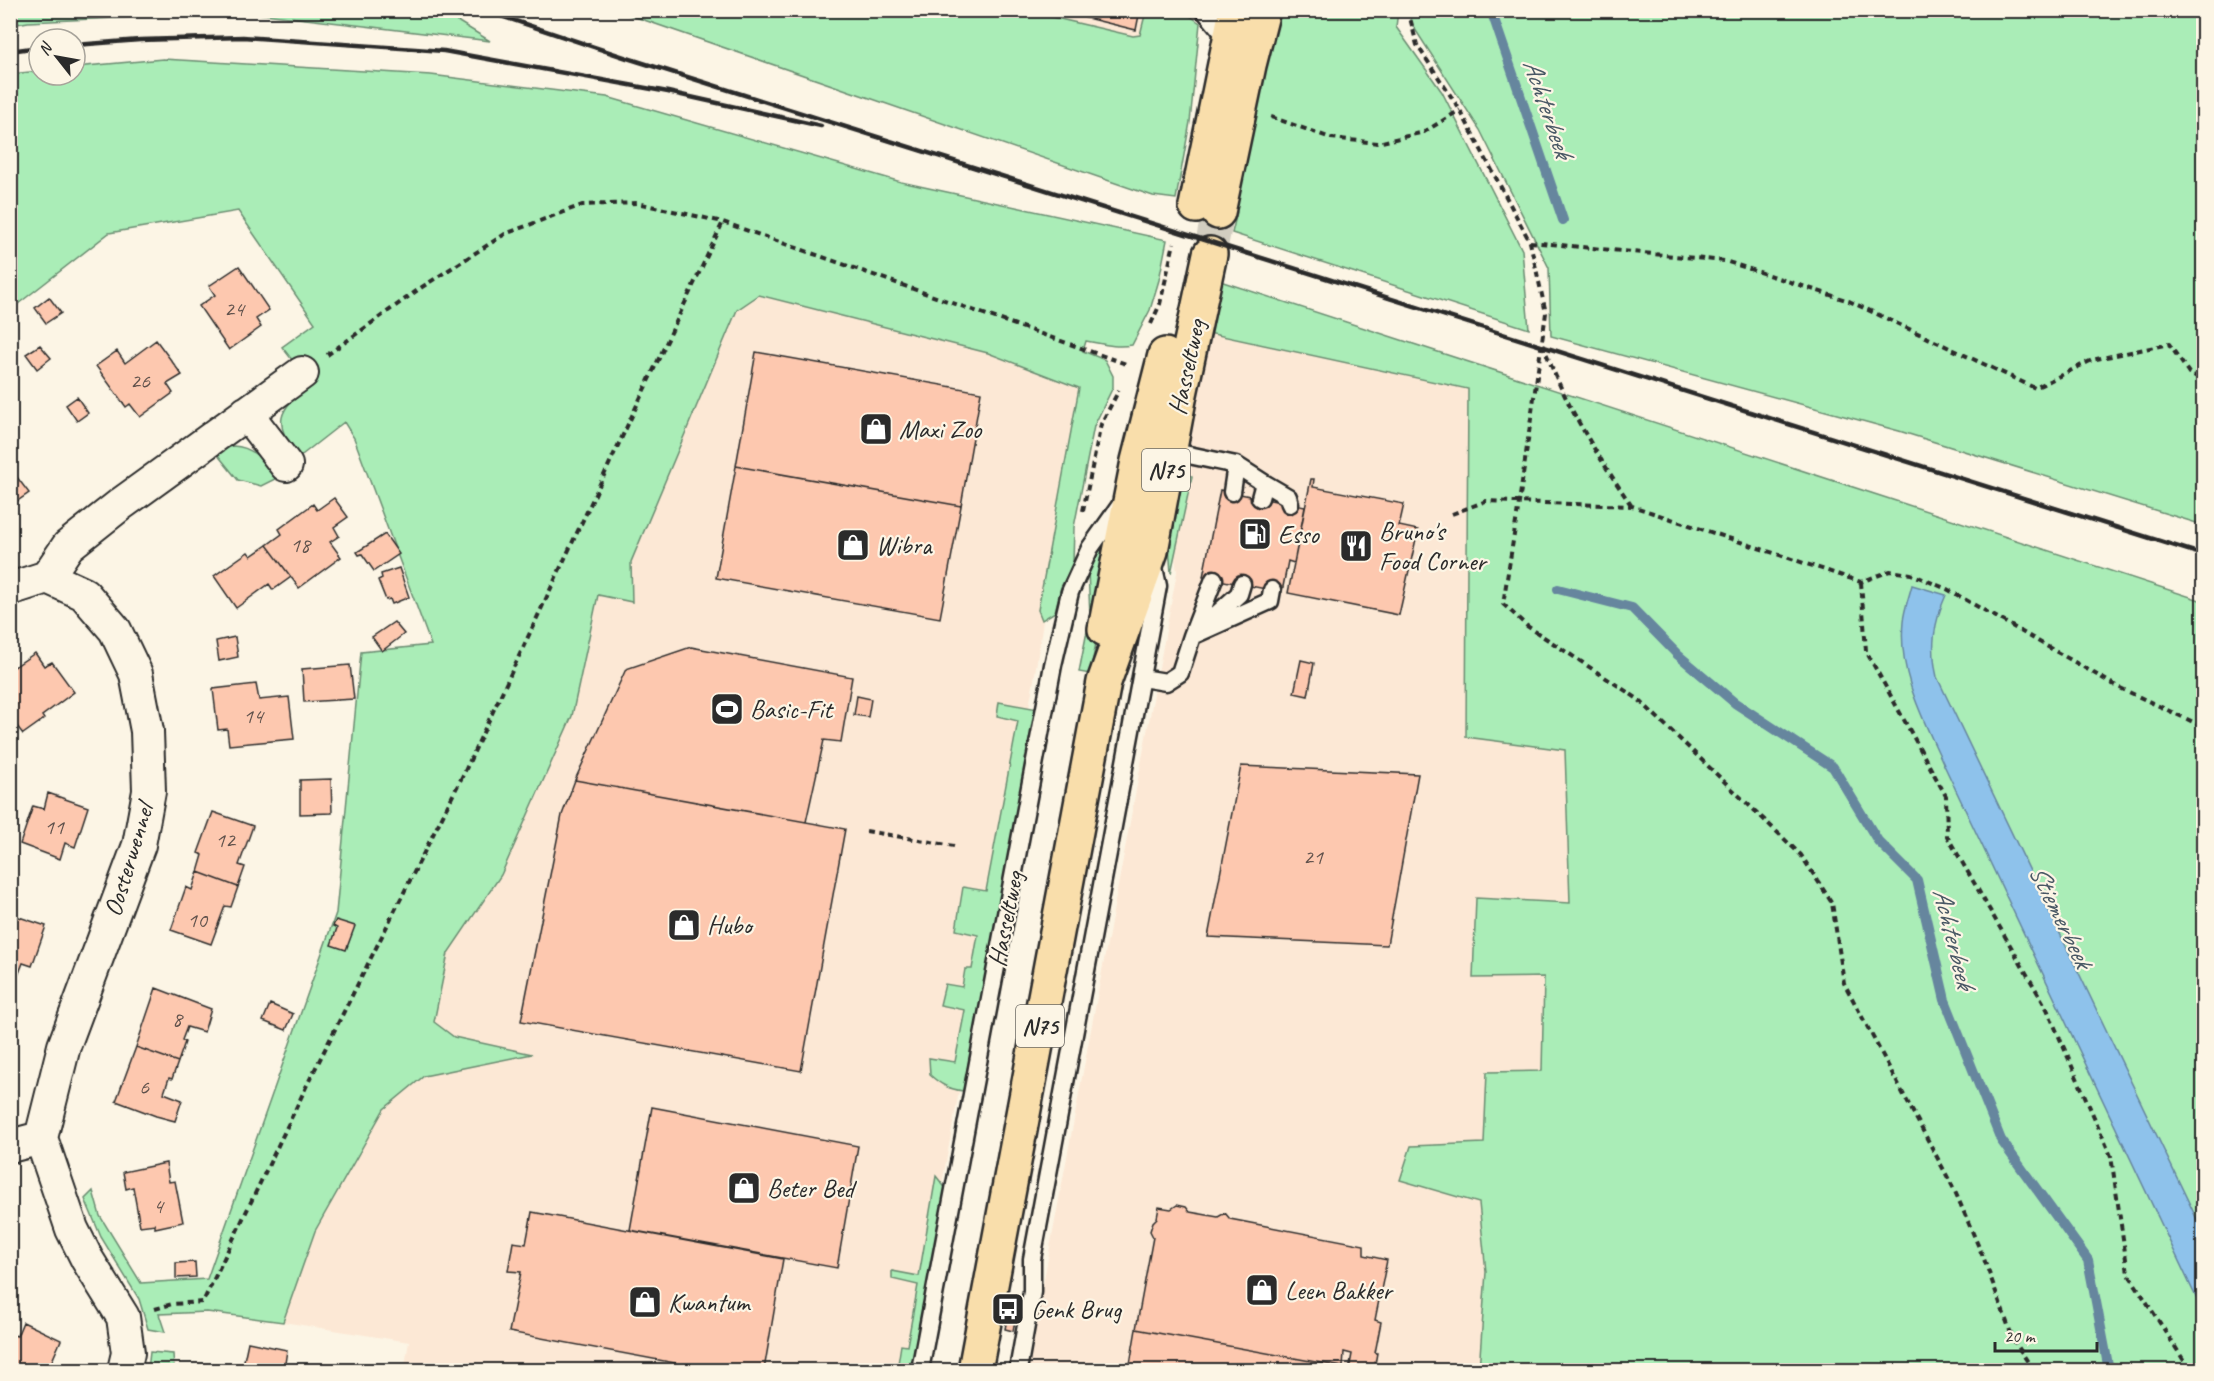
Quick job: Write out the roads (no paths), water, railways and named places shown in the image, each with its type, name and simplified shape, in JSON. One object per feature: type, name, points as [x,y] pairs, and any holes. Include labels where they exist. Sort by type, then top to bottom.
[{"type":"main road","points":[[1233,26],[1207,209],[1263,10]]},
{"type":"main road","name":"Hasseltweg","points":[[975,1371],[1104,682],[1151,551],[1170,451],[1199,250],[1158,389],[1134,484],[1104,634],[1104,682]]},
{"type":"street","points":[[10,589],[47,577],[68,546],[121,504],[302,373]]},
{"type":"street","points":[[246,413],[286,465]]},
{"type":"street","name":"Oosterwennel","points":[[42,1138],[64,1046],[139,845],[149,791],[147,731],[136,674],[115,630],[84,594],[47,577]]},
{"type":"street","points":[[10,1146],[42,1138],[72,1229],[87,1259],[123,1317],[128,1353],[124,1371]]},
{"type":"lane","points":[[1204,10],[1233,26]]},
{"type":"lane","points":[[1170,451],[1236,465],[1262,490],[1288,497],[1290,504]]},
{"type":"lane","points":[[1232,492],[1236,465]]},
{"type":"lane","name":"Hasseltweg","points":[[920,1371],[1053,665],[1070,592],[1090,548],[1134,484]]},
{"type":"lane","name":"Hasseltweg","points":[[1018,1371],[1032,1292],[1032,1259],[1158,586],[1151,551]]},
{"type":"lane","points":[[1142,678],[1166,682],[1180,673],[1214,579]]},
{"type":"lane","points":[[1192,636],[1239,594],[1242,584]]},
{"type":"lane","points":[[1192,636],[1270,601],[1272,590]]},
{"type":"water","points":[[1912,585],[1946,595],[1934,635],[1937,677],[2203,1232],[2203,1312],[1920,713],[1908,678],[1902,641],[1905,608]]},
{"type":"waterway","name":"Achterbeek","points":[[1491,10],[1563,220]]},
{"type":"waterway","name":"Achterbeek","points":[[1558,589],[1632,608],[1678,655],[1735,703],[1833,767],[1878,841],[1917,880],[1945,1000],[2001,1140],[2088,1260],[2109,1370]]},
{"type":"tunnel","points":[[1210,254],[1218,212]]},
{"type":"railway","points":[[483,10],[624,57],[2204,555]]},
{"type":"railway","points":[[87,44],[243,37],[444,51],[668,92],[821,126]]},
{"type":"railway","points":[[10,51],[27,49]]},
{"type":"place","name":"Maxi Zoo","points":[[876,429]]},
{"type":"place","name":"Esso","points":[[1255,534]]},
{"type":"place","name":"Wibra","points":[[853,545]]},
{"type":"place","name":"Bruno's Food Corner","points":[[1356,546]]},
{"type":"place","name":"Basic-Fit","points":[[727,709]]},
{"type":"place","name":"Hubo","points":[[684,925]]},
{"type":"place","name":"Beter Bed","points":[[744,1188]]},
{"type":"place","name":"Leen Bakker","points":[[1262,1290]]},
{"type":"place","name":"Kwantum","points":[[645,1302]]},
{"type":"place","name":"Genk Brug","points":[[1008,1309]]},
{"type":"water label","name":"Stiemerbeek","points":[[2061,916]]}]
